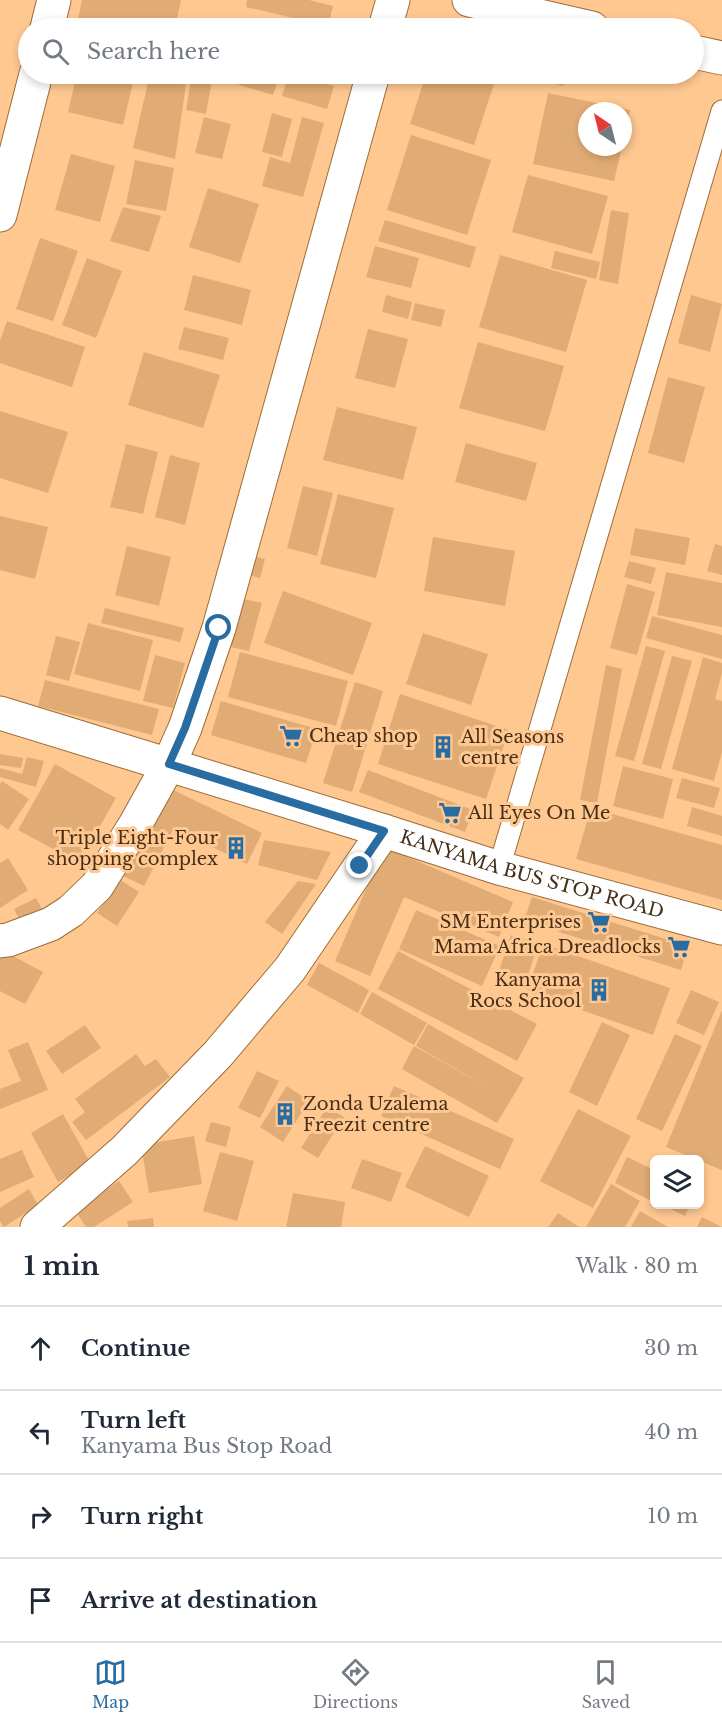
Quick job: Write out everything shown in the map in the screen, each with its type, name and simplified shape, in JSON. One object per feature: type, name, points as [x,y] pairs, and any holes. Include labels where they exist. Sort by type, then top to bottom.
[{"type":"street","points":[[50,18],[54,0]]},
{"type":"street","points":[[388,18],[393,0]]},
{"type":"street","points":[[469,0],[548,18]]},
{"type":"street","points":[[704,54],[722,58]]},
{"type":"street","points":[[0,215],[33,84]]},
{"type":"street","points":[[0,940],[8,940],[51,924],[71,911],[97,886],[169,764],[185,728],[219,628],[370,84]]},
{"type":"street","name":"KANYAMA BUS STOP ROAD","points":[[0,713],[499,868],[722,928]]},
{"type":"street","points":[[37,1227],[124,1151],[218,1054],[290,969],[384,831]]},
{"type":"lane","points":[[499,868],[722,111]]},
{"type":"building","points":[[82,0],[181,0],[177,18],[78,18]]},
{"type":"building","points":[[247,0],[309,0],[333,6],[330,18],[293,18],[246,7]]},
{"type":"building","points":[[75,84],[133,84],[123,125],[68,112]]},
{"type":"building","points":[[148,84],[186,85],[175,159],[133,148]]},
{"type":"building","points":[[190,84],[211,84],[206,114],[186,110]]},
{"type":"building","points":[[236,84],[277,84],[273,95]]},
{"type":"building","points":[[286,84],[334,86],[327,109],[282,96]]},
{"type":"building","points":[[423,84],[494,84],[474,145],[410,124]]},
{"type":"building","points":[[548,93],[591,102],[578,102],[578,156],[620,156],[614,181],[533,164]]},
{"type":"building","points":[[272,113],[292,119],[282,157],[262,152]]},
{"type":"building","points":[[204,117],[231,124],[222,159],[195,153]]},
{"type":"building","points":[[302,117],[324,123],[303,197],[262,186],[270,157],[290,163]]},
{"type":"building","points":[[411,135],[491,160],[467,235],[387,210]]},
{"type":"building","points":[[71,154],[115,166],[100,222],[55,210]]},
{"type":"building","points":[[135,160],[174,168],[166,211],[126,204]]},
{"type":"building","points":[[528,175],[608,196],[592,254],[512,232]]},
{"type":"building","points":[[208,188],[259,204],[240,263],[189,247]]},
{"type":"building","points":[[123,207],[161,216],[149,252],[110,241]]},
{"type":"building","points":[[611,210],[629,213],[618,284],[599,280]]},
{"type":"building","points":[[385,220],[476,247],[470,268],[378,241]]},
{"type":"building","points":[[40,238],[78,251],[53,321],[16,309]]},
{"type":"building","points":[[375,246],[419,258],[411,288],[366,277]]},
{"type":"building","points":[[555,251],[600,262],[596,279],[551,268]]},
{"type":"building","points":[[500,255],[587,280],[566,352],[479,327]]},
{"type":"building","points":[[87,258],[122,271],[96,338],[62,325]]},
{"type":"building","points":[[193,275],[251,290],[242,325],[184,310]]},
{"type":"building","points":[[386,295],[412,302],[408,319],[382,312]]},
{"type":"building","points":[[691,295],[722,304],[710,352],[678,343]]},
{"type":"building","points":[[415,303],[445,310],[441,327],[411,320]]},
{"type":"building","points":[[7,321],[85,347],[72,387],[0,363],[0,341]]},
{"type":"building","points":[[184,327],[229,338],[223,360],[178,349]]},
{"type":"building","points":[[368,329],[408,339],[395,388],[355,378]]},
{"type":"building","points":[[478,342],[564,366],[545,431],[459,408]]},
{"type":"building","points":[[144,352],[220,375],[203,428],[128,405]]},
{"type":"building","points":[[668,377],[705,387],[684,463],[648,453]]},
{"type":"building","points":[[337,407],[417,427],[403,480],[323,460]]},
{"type":"building","points":[[0,411],[68,432],[48,493],[0,478]]},
{"type":"building","points":[[466,443],[537,463],[526,501],[455,482]]},
{"type":"building","points":[[126,444],[158,452],[143,514],[110,507]]},
{"type":"building","points":[[170,455],[200,463],[185,525],[155,517]]},
{"type":"building","points":[[303,486],[333,493],[317,556],[287,548]]},
{"type":"building","points":[[338,494],[394,508],[376,578],[320,564]]},
{"type":"building","points":[[0,516],[48,527],[35,579],[0,570]]},
{"type":"building","points":[[635,528],[690,538],[685,565],[630,555]]},
{"type":"building","points":[[433,537],[515,551],[505,606],[424,591]]},
{"type":"building","points":[[715,544],[722,546],[722,575],[707,571]]},
{"type":"building","points":[[127,546],[171,557],[159,606],[115,595]]},
{"type":"building","points":[[249,555],[265,559],[260,578],[244,574]]},
{"type":"building","points":[[629,561],[656,568],[651,584],[624,577]]},
{"type":"building","points":[[666,572],[722,583],[722,627],[657,615]]},
{"type":"building","points":[[627,584],[655,592],[637,655],[610,648]]},
{"type":"building","points":[[283,591],[372,623],[353,675],[264,643]]},
{"type":"building","points":[[238,598],[262,603],[249,651],[226,646]]},
{"type":"building","points":[[105,608],[184,628],[180,642],[101,623]]},
{"type":"building","points":[[652,616],[722,635],[722,659],[646,638]]},
{"type":"building","points":[[88,623],[153,640],[140,691],[74,674]]},
{"type":"building","points":[[423,633],[488,654],[471,705],[406,684]]},
{"type":"building","points":[[56,636],[80,642],[69,681],[46,675]]},
{"type":"building","points":[[646,646],[665,651],[634,761],[615,756]]},
{"type":"building","points":[[240,652],[348,681],[336,726],[228,697]]},
{"type":"building","points":[[155,655],[185,663],[173,708],[143,701]]},
{"type":"building","points":[[672,656],[692,661],[661,769],[642,764]]},
{"type":"building","points":[[703,657],[722,663],[722,673],[715,699],[722,701],[722,752],[714,781],[672,769]]},
{"type":"building","points":[[606,665],[622,669],[597,803],[580,800]]},
{"type":"building","points":[[45,680],[159,709],[152,735],[38,706]]},
{"type":"building","points":[[355,682],[383,691],[352,792],[323,783]]},
{"type":"building","name":"All Seasons centre","points":[[400,694],[509,730],[486,799],[378,764]]},
{"type":"building","points":[[221,701],[317,729],[306,763],[211,735]]},
{"type":"building","points":[[0,754],[23,758],[21,768],[0,765]]},
{"type":"building","points":[[27,757],[44,761],[36,787],[0,777],[0,768],[22,774]]},
{"type":"building","points":[[55,764],[116,798],[79,863],[18,830]]},
{"type":"building","points":[[623,766],[673,779],[663,819],[613,806]]},
{"type":"building","points":[[368,770],[473,810],[465,832],[359,792]]},
{"type":"building","points":[[682,778],[720,788],[714,808],[676,798]]},
{"type":"building","points":[[2,781],[29,799],[8,830],[0,824],[0,784]]},
{"type":"building","name":"Triple Eight-Four shopping complex","points":[[161,784],[262,833],[247,864],[174,828],[144,886],[117,873]]},
{"type":"building","points":[[692,807],[722,816],[722,836],[687,826]]},
{"type":"building","points":[[591,808],[722,845],[722,900],[576,859]]},
{"type":"building","points":[[264,840],[331,852],[317,880],[258,865]]},
{"type":"building","points":[[384,847],[513,902],[499,937],[404,897],[370,976],[335,961]]},
{"type":"building","points":[[8,858],[28,890],[0,908],[0,863]]},
{"type":"building","points":[[119,879],[139,892],[117,926],[97,913]]},
{"type":"building","points":[[298,881],[316,884],[282,934],[265,922]]},
{"type":"building","points":[[532,897],[688,946],[681,970],[524,921]]},
{"type":"building","points":[[36,898],[45,914],[22,925],[14,909]]},
{"type":"building","points":[[416,910],[500,946],[482,986],[399,949]]},
{"type":"building","points":[[511,935],[538,944],[526,982],[498,974]]},
{"type":"building","name":"Kanyama Rocs School","points":[[543,944],[670,988],[653,1035],[527,991]]},
{"type":"building","points":[[0,949],[43,972],[25,1004],[0,991]]},
{"type":"building","points":[[398,951],[537,1024],[517,1061],[378,989]]},
{"type":"building","points":[[319,963],[369,990],[358,1013],[307,985]]},
{"type":"building","points":[[691,990],[719,1002],[704,1035],[676,1023]]},
{"type":"building","points":[[372,992],[427,1023],[414,1045],[360,1014]]},
{"type":"building","points":[[722,1010],[722,1170],[704,1163],[704,1155],[685,1155],[666,1147]]},
{"type":"building","name":"Kanyama Rocs School","points":[[602,1022],[630,1035],[597,1106],[569,1092]]},
{"type":"building","points":[[428,1024],[524,1078],[497,1123],[402,1069],[414,1046],[495,1091],[416,1046]]},
{"type":"building","points":[[85,1025],[101,1048],[62,1074],[46,1051]]},
{"type":"building","points":[[675,1034],[702,1046],[662,1131],[636,1119]]},
{"type":"building","points":[[28,1042],[48,1090],[0,1109],[0,1089],[21,1081],[8,1050]]},
{"type":"building","points":[[136,1054],[145,1066],[156,1059],[170,1077],[86,1140],[72,1122],[85,1112],[75,1099]]},
{"type":"building","name":"Zonda Uzalema Freezit centre","points":[[257,1071],[279,1081],[260,1118],[238,1108]]},
{"type":"building","name":"Zonda Uzalema Freezit centre","points":[[287,1086],[309,1101],[283,1142],[260,1127]]},
{"type":"building","points":[[394,1086],[514,1139],[500,1169],[381,1116]]},
{"type":"building","points":[[327,1107],[344,1117],[318,1158],[301,1148]]},
{"type":"building","points":[[578,1109],[631,1136],[593,1208],[540,1181]]},
{"type":"building","points":[[63,1114],[91,1164],[58,1182],[31,1133]]},
{"type":"building","points":[[211,1122],[231,1127],[226,1147],[205,1141]]},
{"type":"building","points":[[194,1136],[202,1184],[149,1193],[141,1145]]},
{"type":"building","points":[[425,1146],[489,1176],[469,1217],[405,1187]]},
{"type":"building","points":[[22,1150],[34,1177],[0,1192],[0,1159]]},
{"type":"building","points":[[220,1152],[254,1161],[237,1221],[203,1211]]},
{"type":"building","points":[[627,1157],[650,1168],[650,1200],[615,1183]]},
{"type":"building","points":[[362,1159],[402,1173],[391,1202],[351,1188]]},
{"type":"building","points":[[119,1181],[133,1202],[94,1227],[86,1227],[75,1210]]},
{"type":"building","points":[[611,1184],[640,1201],[625,1227],[586,1227]]},
{"type":"building","points":[[29,1189],[38,1205],[4,1227],[0,1221],[0,1208]]},
{"type":"building","points":[[293,1193],[345,1202],[341,1227],[286,1227]]},
{"type":"building","points":[[670,1209],[688,1209],[685,1216]]},
{"type":"building","points":[[640,1211],[668,1227],[631,1227]]},
{"type":"building","points":[[558,1213],[579,1227],[548,1227]]},
{"type":"building","points":[[702,1217],[722,1227],[697,1227]]},
{"type":"building","points":[[153,1218],[154,1227],[128,1227],[127,1221]]},
{"type":"place","name":"Cheap shop","points":[[291,736]]},
{"type":"place","name":"All Seasons centre","points":[[443,747]]},
{"type":"place","name":"All Eyes On Me","points":[[450,813]]},
{"type":"place","name":"Triple Eight-Four shopping complex","points":[[236,848]]},
{"type":"place","name":"SM Enterprises","points":[[599,922]]},
{"type":"place","name":"Mama Africa Dreadlocks","points":[[679,947]]},
{"type":"place","name":"Kanyama Rocs School","points":[[599,990]]},
{"type":"place","name":"Zonda Uzalema Freezit centre","points":[[285,1114]]},
{"type":"route","points":[[219,628],[202,682],[169,764],[384,831],[360,866]]}]
